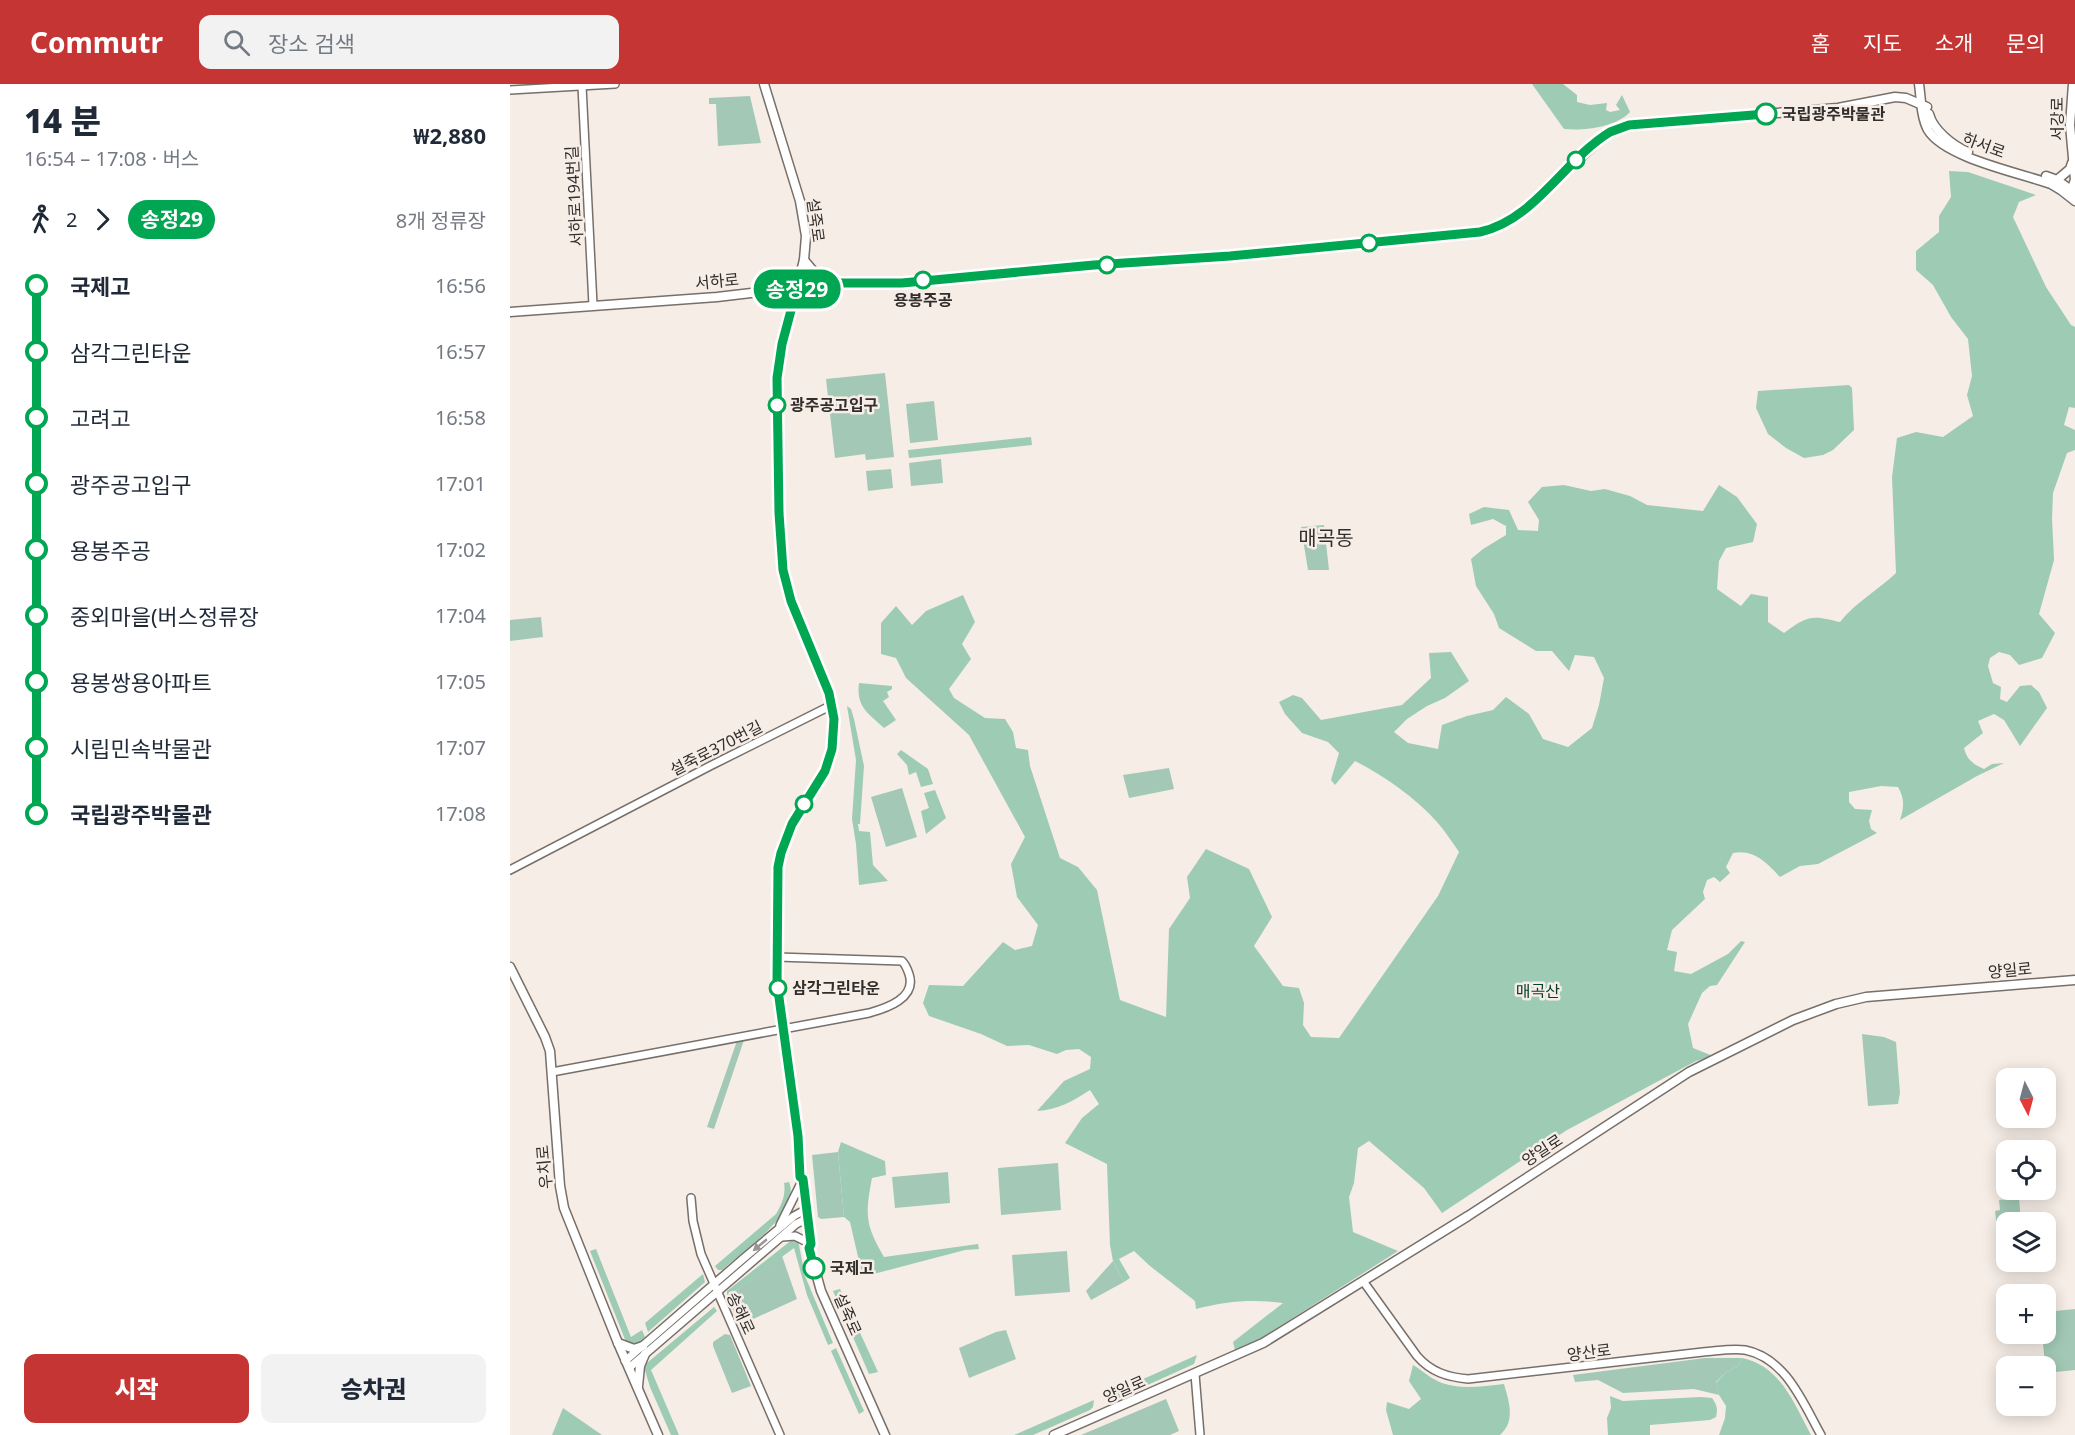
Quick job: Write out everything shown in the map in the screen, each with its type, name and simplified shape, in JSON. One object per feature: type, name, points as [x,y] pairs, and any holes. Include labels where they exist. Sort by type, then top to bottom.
[{"type":"main road","name":"설죽로","points":[[764,84],[801,206],[806,236],[804,260],[782,344],[777,378],[779,513],[783,570],[791,601],[832,705],[833,732],[829,759],[821,778],[792,824],[779,861],[777,983],[798,1137],[800,1177],[803,1179],[811,1244],[809,1248],[821,1290],[885,1435]]},
{"type":"main road","name":"하서로","points":[[1919,84],[1929,130],[1946,147],[1962,156],[2051,184],[2073,195]]},
{"type":"main road","name":"하서로","points":[[1923,84],[1924,105],[1934,126],[1963,150],[2057,180],[2073,195]]},
{"type":"main road","name":"서강로","points":[[2073,84],[2070,125],[2074,156],[2073,195]]},
{"type":"main road","name":"서하로","points":[[510,312],[717,297],[838,283],[902,283],[1094,265],[1230,256],[1480,232],[1516,217],[1604,136],[1620,128],[1838,108],[1895,97],[1906,98],[1924,105]]},
{"type":"main road","points":[[2057,180],[2070,169],[2074,156]]},
{"type":"main road","points":[[804,260],[815,273],[838,283]]},
{"type":"main road","name":"우치로","points":[[510,967],[545,1037],[550,1052],[562,1202],[627,1365],[658,1435]]},
{"type":"main road","name":"양일로","points":[[1054,1435],[1263,1343],[1468,1216],[1689,1072],[1793,1020],[1836,1004],[1866,997],[2075,980]]},
{"type":"main road","points":[[618,1343],[644,1350],[638,1374],[638,1389]]},
{"type":"street","points":[[510,90],[615,84]]},
{"type":"street","name":"서하로194번길","points":[[582,86],[592,305]]},
{"type":"street","name":"설죽로370번길","points":[[510,870],[832,705]]},
{"type":"street","points":[[552,1072],[879,1011],[899,1002],[906,995],[911,981],[905,963],[902,961],[777,957]]},
{"type":"street","points":[[778,1235],[803,1179]]},
{"type":"street","name":"송해로","points":[[691,1198],[696,1240],[715,1289],[780,1435]]},
{"type":"street","points":[[627,1365],[778,1235],[807,1214]]},
{"type":"street","points":[[778,1235],[795,1236],[811,1244]]},
{"type":"street","name":"양산로","points":[[1363,1281],[1417,1356],[1439,1373],[1468,1378],[1515,1375],[1730,1349],[1746,1350],[1769,1360],[1785,1373],[1821,1435]]},
{"type":"street","points":[[1195,1374],[1200,1435]]},
{"type":"green space","points":[[1532,84],[1563,84],[1577,95],[1577,102],[1590,105],[1607,103],[1606,110],[1610,112],[1620,110],[1616,105],[1622,95],[1630,112],[1617,121],[1600,127],[1564,129]]},
{"type":"green space","points":[[750,96],[761,143],[718,146],[716,104],[709,104],[709,98]]},
{"type":"green space","name":"매곡산","points":[[1949,171],[1968,172],[2036,195],[2019,202],[2013,217],[2046,287],[2071,325],[2075,327],[2075,408],[2069,407],[2064,425],[2075,430],[2075,450],[2067,453],[2053,493],[2054,560],[2039,614],[2055,633],[2042,658],[2019,665],[2010,655],[1999,652],[1990,658],[1988,666],[1993,683],[2001,687],[2000,699],[2007,702],[2020,686],[2031,685],[2039,692],[2047,708],[2020,746],[2004,720],[1994,714],[1978,721],[1983,733],[1964,748],[1967,756],[1984,769],[1992,764],[2004,763],[1900,820],[1903,804],[1898,787],[1881,786],[1849,792],[1849,802],[1855,809],[1872,810],[1869,821],[1871,829],[1877,833],[1818,864],[1800,866],[1780,877],[1754,855],[1733,853],[1726,867],[1730,873],[1720,882],[1714,877],[1707,880],[1703,892],[1705,899],[1672,930],[1667,950],[1677,952],[1674,971],[1691,974],[1728,954],[1741,941],[1745,942],[1717,985],[1710,986],[1702,993],[1688,1024],[1693,1048],[1713,1056],[1696,1061],[1567,1130],[1442,1213],[1424,1188],[1369,1141],[1358,1148],[1354,1183],[1349,1197],[1353,1232],[1398,1251],[1260,1339],[1235,1350],[1233,1342],[1283,1303],[1240,1302],[1196,1309],[1195,1301],[1134,1251],[1119,1259],[1130,1278],[1124,1282],[1113,1261],[1110,1245],[1107,1164],[1065,1143],[1082,1118],[1099,1104],[1090,1090],[1065,1104],[1037,1111],[1064,1081],[1090,1069],[1091,1057],[1079,1049],[1066,1050],[1057,1054],[1029,1045],[1007,1046],[981,1034],[929,1016],[923,1003],[929,985],[963,986],[1003,942],[1015,950],[1032,946],[1038,925],[1017,897],[1011,864],[1025,837],[969,735],[906,678],[896,658],[881,654],[881,623],[896,606],[912,625],[926,611],[963,595],[975,622],[962,644],[971,659],[949,689],[954,698],[985,718],[1005,719],[1013,732],[1016,748],[1028,750],[1030,766],[1060,858],[1078,867],[1097,890],[1120,1000],[1166,1017],[1169,929],[1190,898],[1187,877],[1206,849],[1249,869],[1272,917],[1254,946],[1283,986],[1299,988],[1304,1003],[1303,1025],[1311,1037],[1339,1038],[1438,896],[1459,852],[1440,825],[1419,804],[1388,780],[1355,761],[1335,785],[1331,780],[1339,753],[1328,742],[1302,733],[1285,714],[1279,702],[1293,695],[1302,698],[1321,720],[1402,705],[1431,678],[1429,653],[1451,652],[1469,681],[1445,698],[1407,719],[1394,732],[1408,743],[1438,749],[1442,725],[1493,710],[1506,697],[1529,714],[1543,739],[1568,747],[1592,728],[1604,678],[1594,657],[1575,655],[1569,671],[1552,651],[1536,651],[1499,628],[1494,614],[1476,586],[1471,559],[1506,535],[1506,526],[1493,519],[1471,525],[1469,514],[1484,507],[1509,510],[1518,530],[1538,531],[1539,520],[1528,502],[1542,487],[1564,485],[1591,491],[1605,489],[1630,496],[1647,505],[1703,511],[1719,485],[1737,497],[1757,524],[1753,542],[1726,548],[1719,561],[1717,589],[1741,606],[1751,594],[1768,597],[1768,622],[1784,633],[1811,618],[1840,622],[1853,608],[1896,573],[1892,477],[1897,438],[1916,432],[1943,437],[1973,416],[1967,395],[1972,376],[1968,339],[1951,317],[1933,285],[1916,270],[1916,251],[1939,232],[1939,216],[1951,197]]},
{"type":"green space","points":[[885,373],[894,457],[866,460],[865,454],[835,458],[826,379]]},
{"type":"green space","points":[[1849,385],[1852,388],[1854,430],[1833,450],[1823,455],[1804,458],[1786,448],[1768,434],[1756,408],[1758,391]]},
{"type":"green space","points":[[934,401],[938,440],[910,443],[906,404]]},
{"type":"green space","points":[[1031,437],[1032,445],[909,458],[908,450]]},
{"type":"green space","points":[[941,459],[943,483],[911,486],[909,463]]},
{"type":"green space","points":[[891,469],[893,488],[868,491],[866,471]]},
{"type":"green space","points":[[1324,525],[1329,570],[1308,570],[1301,527]]},
{"type":"green space","points":[[541,617],[543,637],[510,641],[510,620]]},
{"type":"green space","points":[[859,683],[892,686],[892,689],[887,692],[889,697],[883,701],[896,720],[884,728],[864,709],[859,698]]},
{"type":"green space","points":[[847,706],[851,709],[854,719],[864,766],[859,831],[870,832],[873,865],[888,881],[859,885],[852,819],[856,760]]},
{"type":"green space","points":[[901,750],[928,769],[933,784],[921,787],[916,772],[909,775],[907,765],[897,754]]},
{"type":"green space","points":[[1169,768],[1174,789],[1129,798],[1123,775]]},
{"type":"green space","points":[[902,788],[917,837],[886,847],[871,797]]},
{"type":"green space","points":[[935,790],[946,818],[926,834],[921,811],[929,808],[924,793]]},
{"type":"green space","points":[[1862,1034],[1884,1037],[1896,1042],[1900,1093],[1898,1104],[1868,1106]]},
{"type":"green space","points":[[739,1035],[745,1037],[714,1129],[707,1127]]},
{"type":"green space","points":[[841,1142],[885,1161],[886,1175],[872,1178],[868,1201],[870,1227],[884,1257],[978,1244],[979,1249],[965,1250],[866,1276],[862,1274],[850,1222],[844,1217],[838,1152]]},
{"type":"green space","points":[[838,1152],[844,1217],[821,1219],[818,1217],[812,1155]]},
{"type":"green space","points":[[1058,1163],[1061,1210],[1001,1215],[998,1168]]},
{"type":"green space","points":[[948,1172],[950,1203],[895,1208],[892,1177]]},
{"type":"green space","points":[[789,1182],[791,1194],[779,1219],[755,1243],[722,1270],[718,1270],[715,1266],[776,1214],[783,1199],[784,1183]]},
{"type":"green space","points":[[1999,1200],[2019,1200],[2020,1212],[1996,1212],[1996,1219],[1995,1211],[2000,1210]]},
{"type":"green space","points":[[793,1239],[798,1240],[805,1276],[833,1343],[828,1345],[807,1295],[794,1248],[727,1297],[727,1291]]},
{"type":"green space","points":[[596,1249],[631,1337],[642,1330],[645,1337],[637,1343],[626,1342],[590,1251]]},
{"type":"green space","points":[[1067,1251],[1070,1292],[1015,1296],[1012,1255]]},
{"type":"green space","points":[[782,1256],[797,1299],[740,1325],[727,1297]]},
{"type":"green space","points":[[1113,1261],[1124,1282],[1091,1300],[1086,1291]]},
{"type":"green space","points":[[703,1274],[705,1282],[648,1332],[645,1323]]},
{"type":"green space","points":[[840,1289],[878,1372],[869,1374],[833,1291]]},
{"type":"green space","points":[[714,1307],[717,1311],[651,1370],[679,1435],[671,1435],[650,1387],[644,1367]]},
{"type":"green space","points":[[2075,1309],[2075,1370],[2056,1372],[2056,1356],[2044,1356],[2043,1344],[2056,1344],[2056,1311]]},
{"type":"green space","points":[[1006,1330],[1016,1359],[969,1378],[959,1348]]},
{"type":"green space","points":[[725,1334],[730,1335],[751,1386],[732,1393],[713,1346],[713,1342]]},
{"type":"green space","points":[[836,1348],[864,1411],[859,1414],[831,1351]]},
{"type":"green space","points":[[1197,1355],[1194,1364],[1110,1402],[1103,1397]]},
{"type":"green space","points":[[1705,1358],[1742,1358],[1739,1365],[1725,1373],[1716,1382],[1719,1395],[1694,1389],[1623,1393],[1598,1380],[1575,1382],[1573,1375]]},
{"type":"green space","points":[[1742,1358],[1767,1369],[1785,1388],[1811,1435],[1719,1435],[1725,1418],[1726,1406],[1719,1395],[1716,1383],[1725,1373],[1739,1365]]},
{"type":"green space","points":[[1413,1365],[1434,1379],[1449,1385],[1473,1387],[1504,1384],[1510,1411],[1505,1430],[1500,1435],[1393,1435],[1386,1410],[1387,1402],[1409,1409],[1421,1399],[1409,1381]]},
{"type":"green space","points":[[1610,1396],[1623,1401],[1712,1398],[1717,1407],[1717,1414],[1710,1420],[1650,1425],[1650,1435],[1608,1435],[1607,1418],[1611,1408]]},
{"type":"green space","points":[[1166,1399],[1179,1431],[1170,1435],[1081,1435]]},
{"type":"green space","points":[[1094,1400],[1090,1410],[1033,1435],[1014,1435]]},
{"type":"green space","points":[[563,1408],[602,1435],[552,1435]]},
{"type":"bus line","name":"송정29","points":[[814,1268],[809,1248],[811,1244],[803,1179],[800,1177],[799,1144],[792,1086],[777,983],[776,935],[778,867],[781,853],[796,816],[825,771],[832,749],[834,719],[829,693],[785,585],[783,570],[779,513],[777,378],[782,344],[797,288],[838,283],[902,283],[1094,265],[1230,256],[1480,232],[1516,217],[1576,160],[1610,132],[1629,125],[1766,114]]},
{"type":"place","name":"국립광주박물관","points":[[1766,114]]},
{"type":"place","name":"용봉주공","points":[[923,280]]},
{"type":"place","name":"광주공고입구","points":[[777,405]]},
{"type":"place","name":"삼각그린타운","points":[[778,988]]},
{"type":"place","name":"국제고","points":[[814,1268]]},
{"type":"district","name":"매곡동","points":[[1326,538]]}]
